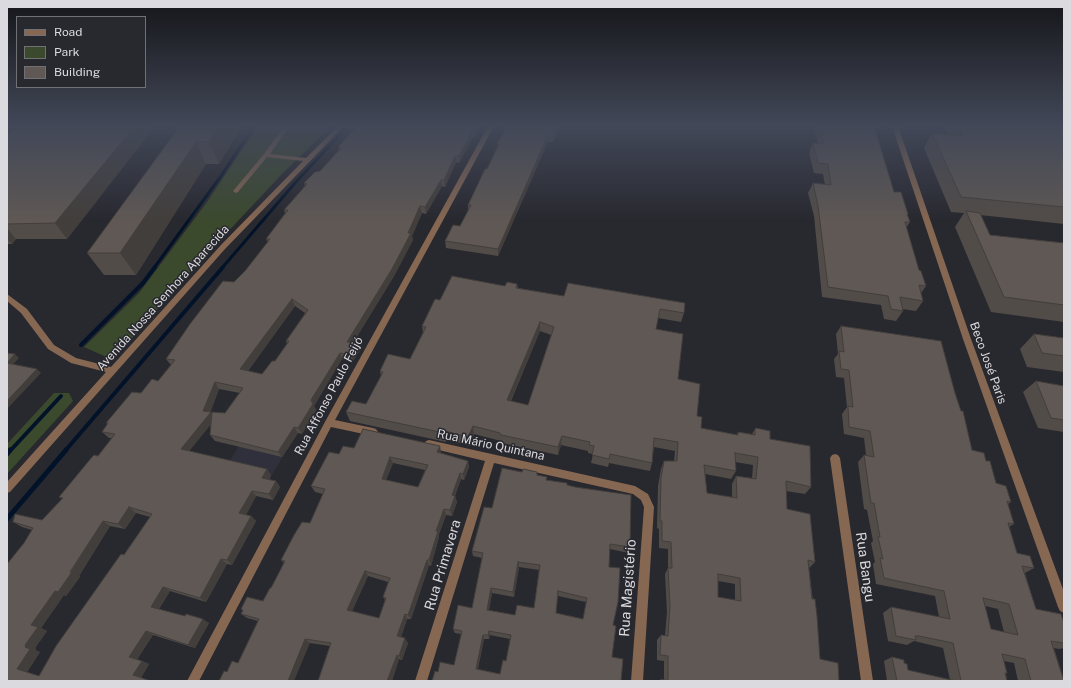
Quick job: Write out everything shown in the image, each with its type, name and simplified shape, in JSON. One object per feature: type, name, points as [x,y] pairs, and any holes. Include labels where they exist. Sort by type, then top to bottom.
[{"type":"street","points":[[236,191],[264,158]]},
{"type":"street","points":[[288,158],[307,160]]},
{"type":"street","name":"Rua Affonso Paulo Feijó","points":[[193,681],[328,423],[473,158]]},
{"type":"street","name":"Beco José Paris","points":[[906,158],[966,339],[1064,607]]},
{"type":"street","name":"Avenida Nossa Senhora Aparecida","points":[[7,489],[223,248],[307,160]]},
{"type":"street","points":[[7,297],[24,311],[51,347],[74,361],[113,371]]},
{"type":"street","points":[[328,423],[383,434]]},
{"type":"street","name":"Rua Mário Quintana","points":[[422,442],[635,490],[645,497]]},
{"type":"street","name":"Rua Primavera","points":[[421,681],[491,457]]},
{"type":"street","name":"Rua Bangu","points":[[835,458],[867,681]]},
{"type":"street","name":"Rua Magistério","points":[[637,681],[649,507],[645,497]]},
{"type":"shaded area","points":[[294,438],[268,482],[224,470],[242,441]]},
{"type":"green space","points":[[236,158],[298,158],[190,272],[113,360],[84,347],[139,293],[207,202]]},
{"type":"green space","points":[[54,393],[69,393],[73,401],[7,474],[7,444]]},
{"type":"building","points":[[7,158],[109,158],[55,223],[7,224]]},
{"type":"building","points":[[156,158],[185,158],[120,253],[87,253]]},
{"type":"building","points":[[332,158],[454,158],[444,180],[441,180],[425,207],[420,206],[408,233],[411,233],[392,269],[347,342],[357,343],[350,355],[340,353],[311,400],[313,404],[298,428],[294,427],[278,452],[210,435],[212,412],[225,413],[243,388],[215,382],[203,411],[211,412],[181,449],[267,469],[262,478],[276,481],[269,494],[252,491],[239,513],[251,516],[227,560],[221,559],[200,598],[163,587],[151,607],[203,619],[188,645],[146,631],[129,657],[142,661],[133,675],[151,681],[7,681],[7,564],[24,543],[33,528],[13,522],[15,514],[42,520],[63,498],[59,497],[92,457],[94,455],[98,456],[115,434],[102,432],[108,423],[106,423],[132,392],[141,393],[152,379],[158,381],[175,360],[166,359],[190,324],[223,281],[234,282],[245,271],[270,239],[266,239],[288,210],[284,210],[307,184],[304,183],[315,172],[320,171]],"holes":[[[292,299],[308,310],[286,341],[289,341],[275,361],[272,361],[262,374],[240,369]],[[129,507],[152,514],[124,555],[121,554],[56,646],[39,676],[17,669],[30,649],[25,647],[25,645],[38,627],[31,625],[55,591],[58,592],[72,572],[70,572],[103,521],[118,524]]]},
{"type":"building","points":[[492,158],[538,158],[498,249],[445,241],[453,225],[460,226],[471,205],[468,205],[485,169],[487,169]]},
{"type":"building","points":[[817,158],[884,158],[894,192],[901,192],[908,214],[910,222],[905,222],[919,270],[921,271],[926,286],[919,285],[923,301],[900,297],[903,311],[891,309],[888,296],[828,287],[818,206],[813,183],[831,185],[828,164],[818,163]]},
{"type":"building","points":[[943,158],[1064,158],[1064,207],[961,197]]},
{"type":"building","points":[[966,211],[980,213],[990,235],[1064,243],[1064,305],[1004,297]]},
{"type":"building","points":[[452,276],[505,286],[507,282],[517,284],[516,288],[564,296],[568,283],[685,303],[684,313],[660,309],[656,329],[683,334],[678,379],[700,384],[697,416],[702,417],[701,428],[738,435],[738,432],[755,435],[756,428],[770,431],[770,439],[810,446],[811,487],[786,481],[787,509],[810,514],[815,562],[808,560],[812,599],[815,599],[820,659],[838,663],[839,681],[668,681],[668,656],[660,655],[661,635],[668,636],[670,606],[668,568],[672,568],[671,542],[662,541],[662,521],[660,521],[661,478],[664,461],[677,461],[678,442],[654,438],[652,463],[610,454],[609,459],[592,455],[594,446],[589,445],[590,442],[562,436],[558,447],[501,435],[500,433],[473,426],[468,437],[445,431],[444,433],[346,412],[352,401],[366,404],[383,372],[380,371],[388,354],[410,359],[426,327],[422,326],[435,299],[440,300]],"holes":[[[540,322],[554,327],[528,405],[507,400]],[[735,453],[758,457],[756,479],[736,476],[737,498],[707,493],[704,465],[736,471]],[[718,574],[740,578],[741,601],[718,597]]]},
{"type":"building","points":[[841,326],[941,341],[955,393],[961,411],[963,411],[972,450],[984,453],[986,461],[990,461],[996,483],[1006,486],[1011,502],[1007,501],[1014,524],[1008,523],[1017,553],[1030,556],[1034,568],[1022,566],[1036,609],[1061,614],[1064,623],[1064,643],[1051,641],[1064,681],[1031,681],[1025,659],[1002,654],[1007,673],[1005,673],[1007,681],[961,681],[953,643],[919,636],[915,636],[916,640],[896,636],[891,607],[950,619],[944,591],[884,578],[880,558],[883,559],[878,537],[880,537],[874,503],[871,503],[864,455],[874,457],[870,431],[849,427],[848,406],[853,407],[849,370],[841,369],[839,351],[844,352]],"holes":[[[983,598],[1009,604],[1018,635],[991,629]]]},
{"type":"building","points":[[1034,334],[1064,338],[1064,356],[1042,353]]},
{"type":"building","points":[[7,353],[15,354],[7,363]]},
{"type":"building","points":[[7,363],[37,369],[7,401]]},
{"type":"building","points":[[1036,381],[1064,386],[1064,420],[1051,418]]},
{"type":"building","points":[[363,429],[440,446],[437,452],[468,461],[463,474],[460,473],[452,495],[455,496],[450,510],[444,509],[436,531],[438,531],[429,560],[427,560],[408,615],[405,614],[397,636],[405,638],[399,656],[397,655],[387,681],[318,681],[331,643],[305,639],[288,681],[219,681],[224,671],[227,672],[232,661],[238,663],[259,619],[241,614],[243,610],[241,609],[247,597],[263,601],[285,561],[281,560],[294,535],[302,522],[310,523],[325,489],[311,486],[329,452],[339,454],[343,446],[354,448]],"holes":[[[390,457],[428,465],[418,487],[382,479]],[[365,571],[390,578],[383,597],[386,598],[379,618],[347,610]]]},
{"type":"building","points":[[502,468],[522,472],[523,469],[537,472],[537,475],[547,477],[546,480],[567,483],[567,485],[575,487],[631,495],[630,547],[610,544],[609,567],[620,568],[618,602],[613,625],[616,626],[612,657],[623,659],[621,681],[432,681],[435,671],[438,672],[440,662],[454,665],[462,631],[453,629],[458,605],[472,608],[483,553],[472,551],[484,507],[492,508]],"holes":[[[518,562],[540,565],[534,608],[517,605],[515,615],[487,610],[491,588],[513,592]],[[558,591],[587,598],[583,619],[556,613]],[[489,631],[511,635],[506,661],[503,660],[500,674],[476,669],[483,635],[488,635]]]},
{"type":"building","points":[[892,657],[904,660],[904,663],[907,664],[908,670],[956,681],[897,681]]},
{"type":"waterway","points":[[154,268],[233,158]]},
{"type":"waterway","points":[[222,268],[318,158]]},
{"type":"waterway","points":[[81,345],[143,283],[155,267]]},
{"type":"waterway","points":[[65,451],[223,267]]},
{"type":"waterway","points":[[10,451],[61,396]]},
{"type":"waterway","points":[[7,454],[10,450]]},
{"type":"waterway","points":[[7,519],[66,450]]}]
